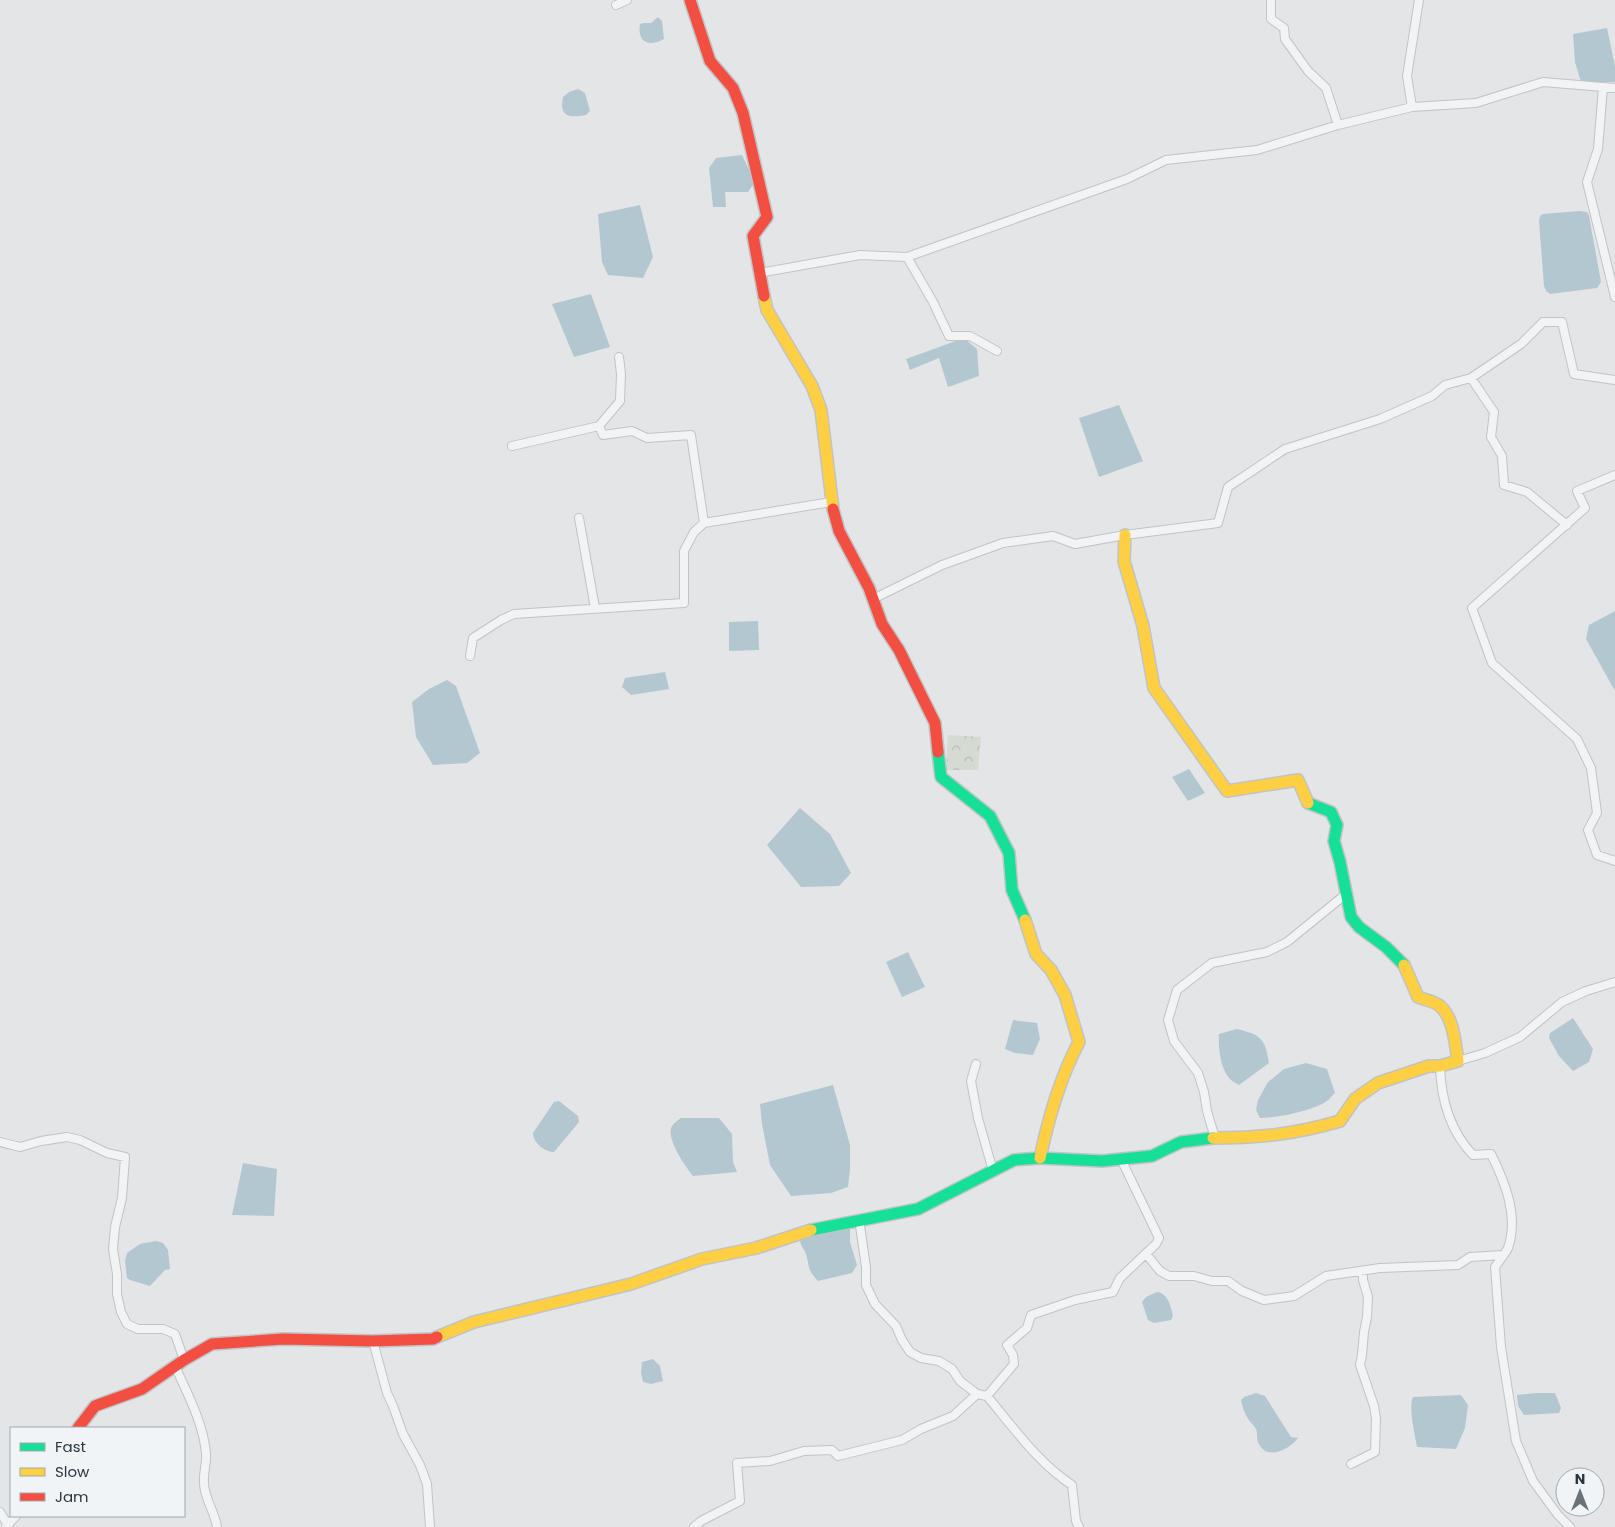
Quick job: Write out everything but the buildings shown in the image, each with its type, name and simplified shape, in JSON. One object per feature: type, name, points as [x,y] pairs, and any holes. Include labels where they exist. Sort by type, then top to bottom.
[{"type":"street","points":[[616,5],[627,0]]},
{"type":"street","points":[[690,0],[710,61],[733,88],[743,113],[767,217],[753,236],[767,310],[812,386],[821,410],[831,502],[839,531],[869,588],[882,624],[899,650],[935,723],[941,777],[990,816],[1009,853],[1012,890],[1024,916],[1036,954],[1051,970],[1064,995],[1079,1042],[1069,1061],[1044,1139],[1040,1158]]},
{"type":"street","points":[[1271,0],[1271,19],[1284,28],[1285,39],[1308,71],[1326,88],[1338,124]]},
{"type":"street","points":[[1412,107],[1407,76],[1419,0]]},
{"type":"street","points":[[759,273],[860,255],[907,257],[1127,179],[1166,160],[1257,150],[1338,124],[1412,107],[1476,103],[1543,82],[1615,88]]},
{"type":"street","points":[[1603,87],[1598,149],[1587,182],[1615,297]]},
{"type":"street","points":[[907,257],[933,302],[948,336],[970,336],[997,351]]},
{"type":"street","points":[[873,599],[942,565],[1003,543],[1053,536],[1075,544],[1125,535],[1218,524],[1228,487],[1285,449],[1380,419],[1432,396],[1445,385],[1471,378],[1521,344],[1543,322],[1562,322],[1574,374],[1615,380]]},
{"type":"street","points":[[512,446],[599,426],[620,400],[621,374],[619,357]]},
{"type":"street","points":[[1471,378],[1494,412],[1491,436],[1502,456],[1504,485],[1527,492],[1566,525]]},
{"type":"street","points":[[599,426],[603,435],[632,431],[647,438],[691,435],[704,523]]},
{"type":"street","points":[[1615,475],[1577,491],[1585,508],[1472,608],[1492,662],[1577,739],[1591,768],[1596,813],[1588,830],[1597,855],[1615,861]]},
{"type":"street","points":[[470,656],[473,638],[514,614],[684,603],[684,551],[694,532],[704,523],[831,502]]},
{"type":"street","points":[[579,518],[595,608]]},
{"type":"street","points":[[1125,535],[1124,561],[1143,626],[1154,688],[1227,791],[1298,780],[1308,803],[1331,812],[1337,825],[1334,841],[1351,916],[1359,927],[1386,947],[1404,966],[1418,997],[1440,1006],[1448,1018],[1458,1061]]},
{"type":"street","points":[[1215,1138],[1198,1073],[1174,1041],[1168,1020],[1177,990],[1212,963],[1267,952],[1287,942],[1346,894]]},
{"type":"street","points":[[79,1427],[95,1406],[142,1390],[179,1363],[212,1344],[283,1339],[373,1341],[433,1339],[474,1322],[631,1284],[702,1260],[756,1248],[807,1231],[918,1209],[1014,1160],[1040,1158],[1102,1161],[1152,1156],[1181,1142],[1205,1138],[1282,1135],[1316,1128],[1340,1121],[1355,1099],[1378,1083],[1429,1066],[1440,1066],[1485,1053],[1520,1037],[1562,1002],[1586,991],[1615,982]]},
{"type":"street","points":[[976,1064],[971,1081],[978,1118],[993,1171]]},
{"type":"street","points":[[1440,1066],[1445,1101],[1455,1132],[1473,1155],[1491,1154],[1500,1174],[1512,1213],[1511,1236],[1507,1250],[1495,1267],[1501,1347],[1516,1441],[1533,1480],[1558,1515],[1570,1527]]},
{"type":"street","points":[[0,1142],[20,1147],[41,1141],[67,1138],[80,1140],[107,1153],[125,1157],[122,1198],[115,1227],[113,1249],[117,1274],[117,1294],[121,1312],[127,1324],[138,1329],[163,1329],[175,1334],[179,1363],[200,1426],[206,1452],[204,1484],[217,1527]]},
{"type":"street","points":[[987,1396],[1014,1364],[1013,1355],[1007,1345],[1027,1328],[1031,1315],[1075,1300],[1112,1292],[1120,1278],[1156,1244],[1159,1238],[1122,1159]]},
{"type":"street","points":[[858,1220],[865,1260],[866,1285],[875,1304],[896,1326],[910,1352],[921,1358],[939,1361],[952,1369],[960,1381],[977,1394],[987,1396],[1045,1464],[1072,1486],[1076,1521],[1079,1527]]},
{"type":"street","points":[[1146,1254],[1160,1271],[1169,1276],[1194,1276],[1212,1281],[1228,1282],[1242,1291],[1264,1300],[1294,1296],[1326,1276],[1380,1268],[1458,1265],[1470,1257],[1502,1255]]},
{"type":"street","points":[[1351,1464],[1374,1452],[1376,1447],[1374,1406],[1360,1365],[1364,1332],[1368,1318],[1368,1297],[1363,1280],[1363,1271]]},
{"type":"street","points":[[373,1341],[387,1393],[403,1434],[420,1465],[427,1484],[430,1527]]},
{"type":"street","points":[[694,1527],[701,1521],[740,1502],[737,1463],[770,1461],[804,1450],[832,1450],[838,1456],[902,1440],[921,1428],[953,1416],[977,1394]]},
{"type":"street","points":[[0,1512],[7,1526]]},
{"type":"green space","points":[[948,735],[981,737],[978,770],[946,770]]},
{"type":"water","points":[[658,17],[662,21],[664,39],[654,43],[645,42],[640,35],[640,24],[651,23]]},
{"type":"water","points":[[1607,28],[1615,66],[1615,82],[1581,82],[1575,62],[1573,34]]},
{"type":"water","points":[[578,89],[585,93],[590,111],[586,115],[567,115],[563,109],[563,97],[569,92]]},
{"type":"water","points":[[742,155],[755,182],[748,192],[725,192],[726,207],[713,207],[709,168],[716,158]]},
{"type":"water","points":[[640,205],[653,257],[643,278],[608,275],[602,262],[598,214]]},
{"type":"water","points":[[1587,212],[1589,216],[1601,282],[1597,288],[1550,294],[1544,286],[1540,216],[1543,214]]},
{"type":"water","points":[[591,294],[610,347],[574,357],[552,304]]},
{"type":"water","points":[[964,338],[977,349],[979,376],[948,387],[939,358],[910,370],[906,359]]},
{"type":"water","points":[[1119,405],[1143,461],[1099,477],[1079,418]]},
{"type":"water","points":[[1615,611],[1615,691],[1586,639],[1589,625]]},
{"type":"water","points":[[758,621],[759,650],[729,651],[729,622]]},
{"type":"water","points":[[665,672],[669,689],[631,695],[622,687],[625,678]]},
{"type":"water","points":[[447,680],[456,686],[480,753],[467,763],[433,765],[416,737],[412,702],[429,689]]},
{"type":"water","points":[[1189,769],[1205,793],[1188,801],[1172,777]]},
{"type":"water","points":[[800,808],[830,834],[851,873],[839,886],[801,887],[767,845]]},
{"type":"water","points":[[908,952],[925,987],[902,997],[886,962]]},
{"type":"water","points":[[1573,1018],[1593,1049],[1589,1062],[1573,1071],[1559,1056],[1549,1038],[1550,1033]]},
{"type":"water","points":[[1013,1020],[1037,1023],[1040,1039],[1033,1055],[1015,1053],[1005,1049]]},
{"type":"water","points":[[1237,1029],[1252,1033],[1260,1039],[1266,1048],[1269,1063],[1239,1085],[1231,1080],[1226,1073],[1220,1057],[1219,1045],[1219,1034]]},
{"type":"water","points":[[1306,1063],[1327,1069],[1335,1093],[1321,1105],[1304,1111],[1260,1118],[1256,1110],[1258,1100],[1268,1082],[1284,1069]]},
{"type":"water","points":[[833,1085],[850,1145],[848,1187],[831,1193],[791,1196],[770,1165],[760,1104]]},
{"type":"water","points":[[559,1101],[578,1116],[579,1122],[554,1152],[550,1152],[537,1143],[533,1133],[554,1102]]},
{"type":"water","points":[[681,1118],[719,1118],[732,1134],[733,1162],[737,1172],[693,1176],[677,1152],[671,1138],[672,1126]]},
{"type":"water","points":[[243,1163],[277,1169],[274,1216],[232,1215]]},
{"type":"water","points":[[850,1224],[850,1242],[857,1265],[852,1273],[818,1281],[810,1271],[800,1239]]},
{"type":"water","points":[[156,1241],[163,1243],[168,1250],[170,1269],[165,1270],[150,1286],[127,1278],[125,1261],[127,1253],[140,1244]]},
{"type":"water","points":[[1157,1292],[1164,1295],[1168,1301],[1173,1316],[1171,1320],[1154,1323],[1148,1320],[1142,1302],[1146,1297]]},
{"type":"water","points":[[653,1359],[660,1366],[663,1381],[651,1384],[643,1382],[641,1373],[642,1362]]},
{"type":"water","points":[[1256,1393],[1265,1396],[1291,1437],[1298,1438],[1290,1446],[1278,1452],[1267,1452],[1263,1449],[1258,1442],[1256,1429],[1248,1419],[1243,1408],[1241,1400]]},
{"type":"water","points":[[1555,1393],[1561,1408],[1559,1413],[1524,1415],[1518,1406],[1517,1395]]},
{"type":"water","points":[[1461,1395],[1468,1405],[1465,1428],[1456,1449],[1417,1447],[1412,1414],[1413,1397]]},
{"type":"traffic: fast","points":[[938,752],[941,777],[990,816],[1009,853],[1012,890],[1025,920]]},
{"type":"traffic: fast","points":[[1308,803],[1331,812],[1337,825],[1334,841],[1351,917],[1359,927],[1386,947],[1404,965]]},
{"type":"traffic: fast","points":[[811,1230],[918,1209],[1014,1160],[1040,1158],[1102,1161],[1152,1156],[1181,1142],[1213,1138]]},
{"type":"traffic: slow","points":[[764,296],[767,310],[812,386],[821,410],[833,509]]},
{"type":"traffic: slow","points":[[1125,535],[1124,561],[1143,626],[1154,688],[1227,791],[1298,780],[1308,803]]},
{"type":"traffic: slow","points":[[1025,920],[1036,954],[1051,970],[1065,995],[1079,1042],[1066,1069],[1056,1098],[1040,1158]]},
{"type":"traffic: slow","points":[[1213,1138],[1277,1134],[1340,1121],[1355,1099],[1378,1083],[1429,1066],[1440,1066],[1458,1061],[1451,1024],[1445,1011],[1438,1004],[1418,997],[1404,965]]},
{"type":"traffic: slow","points":[[437,1337],[474,1322],[631,1284],[702,1259],[756,1248],[811,1230]]},
{"type":"traffic: jam","points":[[690,0],[710,61],[733,88],[743,113],[767,217],[753,236],[764,296]]},
{"type":"traffic: jam","points":[[833,509],[839,531],[869,588],[882,624],[899,650],[935,723],[938,752]]},
{"type":"traffic: jam","points":[[79,1427],[95,1406],[142,1389],[184,1360],[212,1344],[283,1339],[373,1341],[433,1339],[437,1337]]}]
